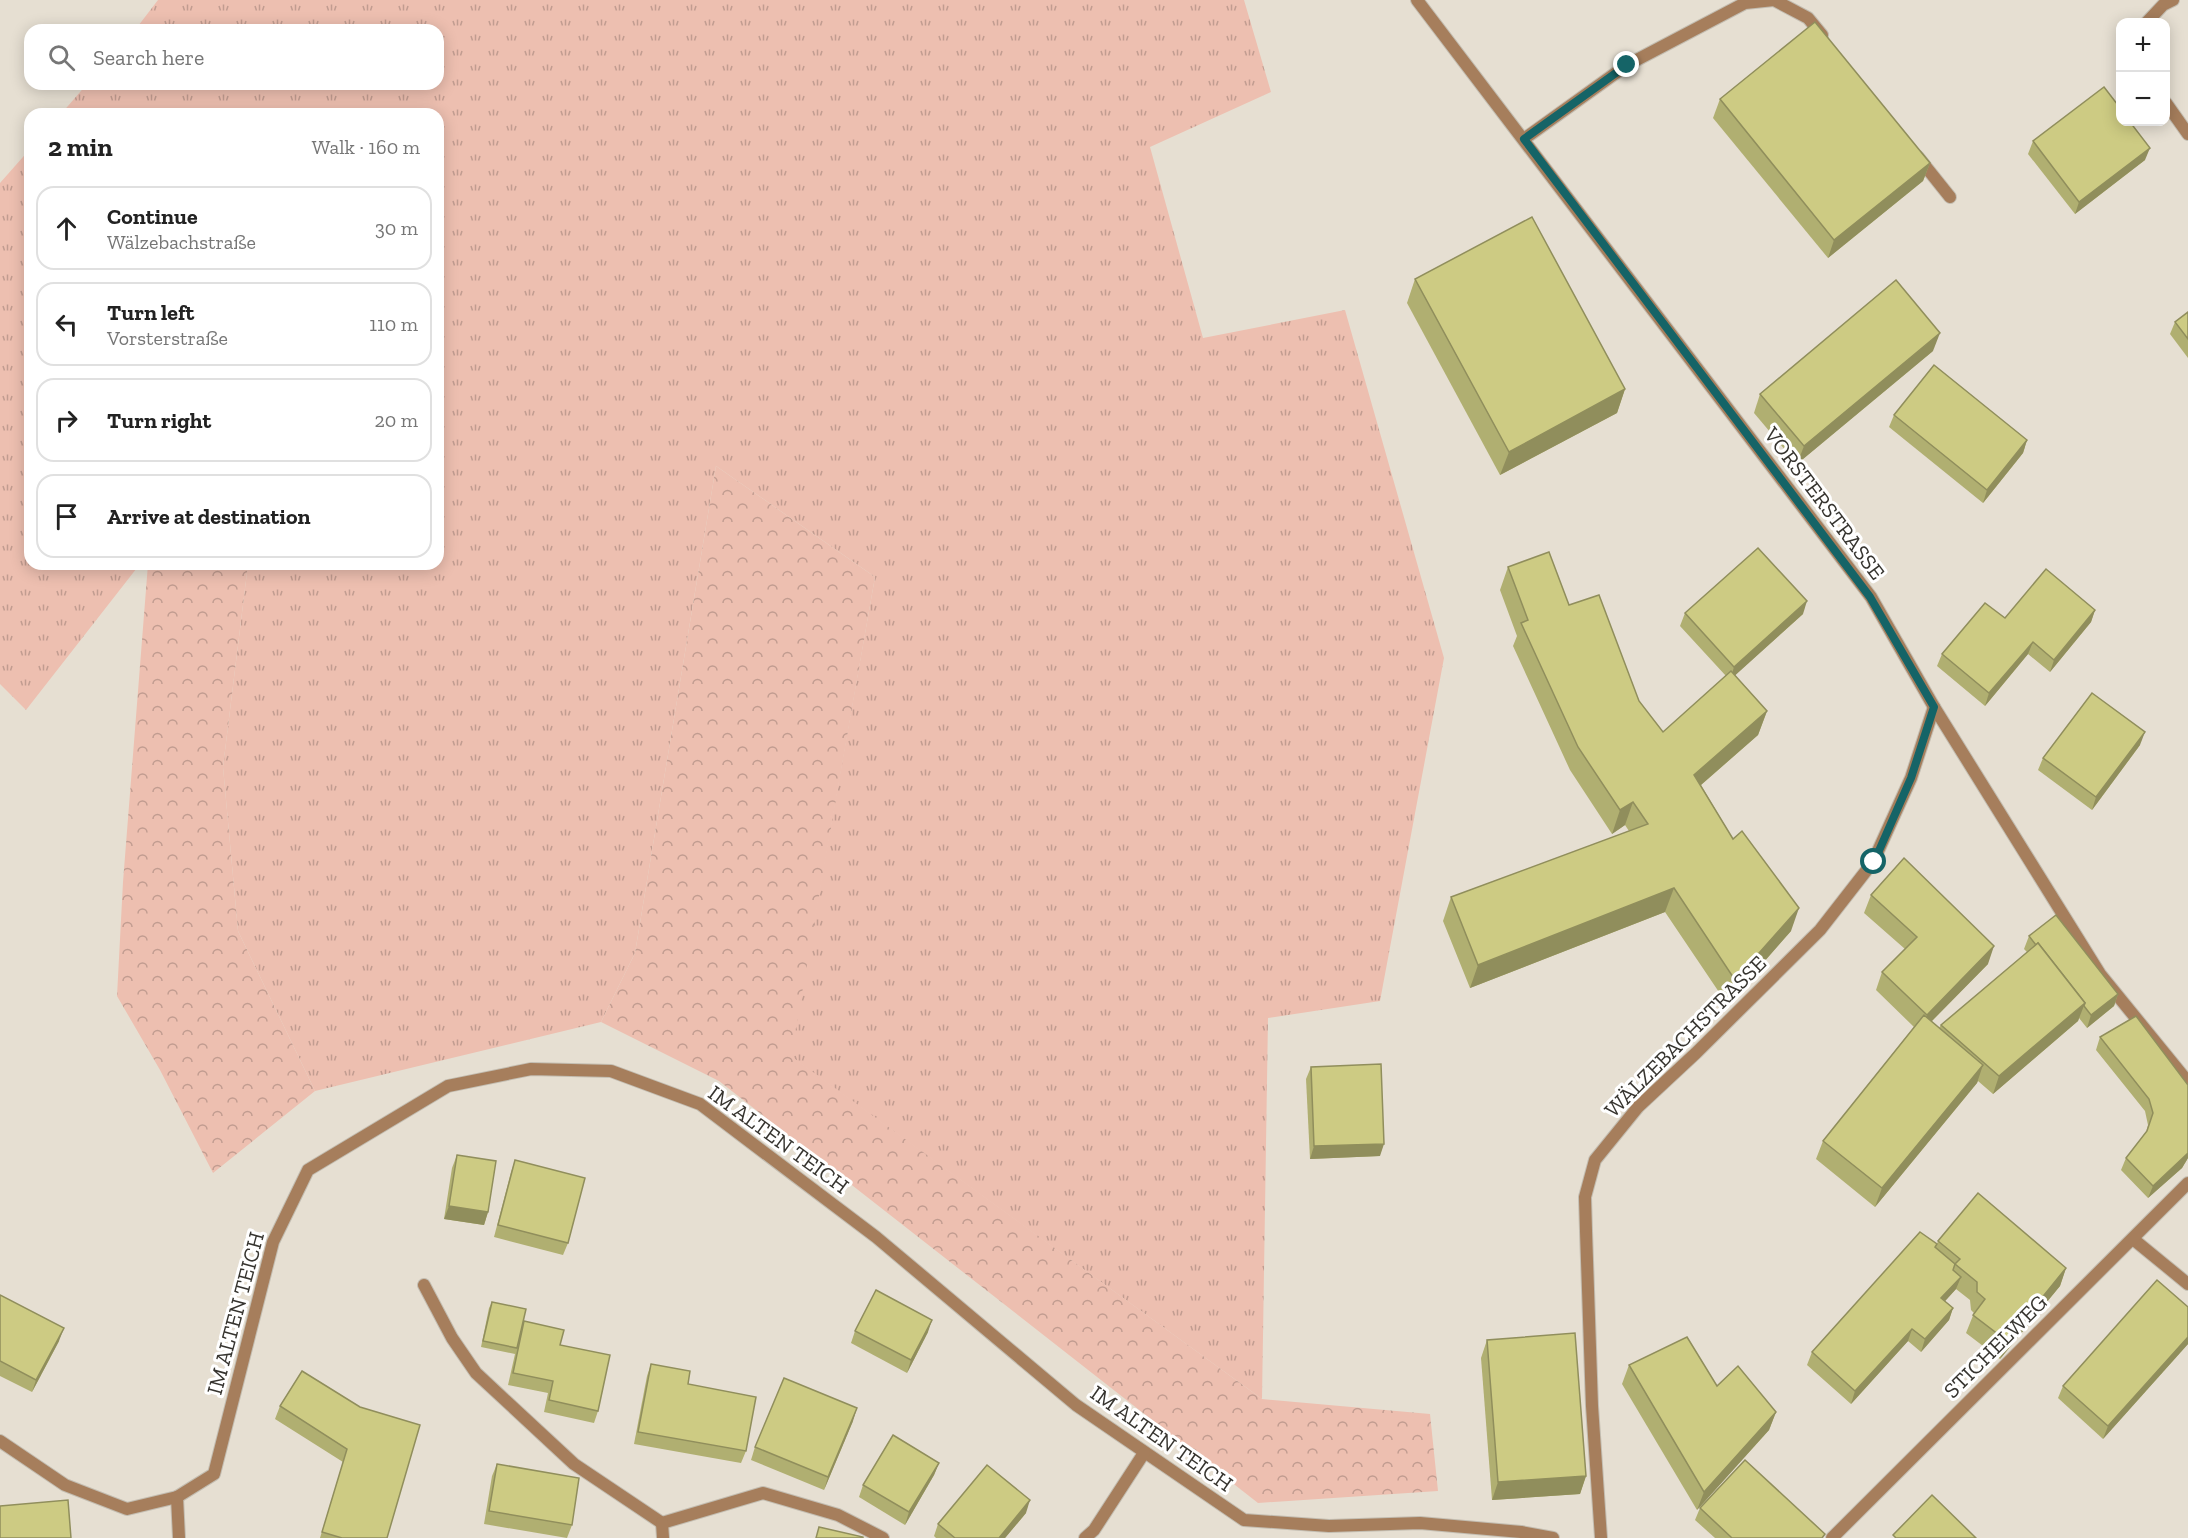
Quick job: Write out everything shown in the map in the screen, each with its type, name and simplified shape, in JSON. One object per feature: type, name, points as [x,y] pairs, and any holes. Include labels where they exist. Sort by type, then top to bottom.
[{"type":"street","name":"VORSTERSTRASSE","points":[[1417,0],[1870,597],[1934,707],[2100,974],[2188,1082]]},
{"type":"street","points":[[1524,139],[1627,65],[1745,3],[1774,0],[1808,18],[1830,45]]},
{"type":"street","points":[[2151,18],[2163,5],[2173,0]]},
{"type":"street","points":[[2170,109],[2188,134]]},
{"type":"street","points":[[1907,143],[1950,197]]},
{"type":"street","name":"WÄLZEBACHSTRASSE","points":[[1601,1538],[1592,1406],[1585,1197],[1595,1160],[1638,1107],[1820,930],[1874,862],[1911,778],[1934,707]]},
{"type":"street","name":"IM ALTEN TEICH","points":[[0,1441],[65,1485],[127,1509],[177,1497],[214,1474],[273,1242],[308,1170],[448,1086],[531,1069],[611,1071],[700,1104],[876,1237],[1076,1405],[1244,1520],[1329,1526],[1420,1523],[1521,1532],[1553,1538]]},
{"type":"street","name":"STICHELWEG","points":[[1832,1538],[2188,1183]]},
{"type":"street","points":[[2133,1239],[2188,1284]]},
{"type":"street","points":[[424,1285],[452,1338],[476,1373],[574,1464],[663,1523]]},
{"type":"street","points":[[1085,1538],[1094,1530],[1144,1453]]},
{"type":"street","points":[[663,1523],[763,1493],[838,1515],[883,1538]]},
{"type":"street","points":[[177,1497],[179,1538]]},
{"type":"street","points":[[663,1523],[663,1538]]},
{"type":"green space","points":[[158,0],[1244,0],[1271,92],[1150,147],[1203,338],[1345,310],[1444,658],[1380,1001],[1268,1018],[1262,1399],[790,1056],[875,577],[716,466],[635,953],[601,1022],[315,1091],[238,931],[223,767],[247,570],[444,570],[444,108],[66,108],[82,90],[444,90],[444,24],[140,24]]},
{"type":"green space","points":[[24,156],[24,570],[135,570],[26,710],[0,684],[0,183]]},
{"type":"green space","points":[[716,466],[875,577],[791,1056],[1262,1399],[1430,1414],[1438,1491],[1258,1503],[719,1081],[601,1022],[635,953]]},
{"type":"green space","points":[[148,570],[247,570],[223,767],[238,931],[315,1091],[213,1173],[160,1070],[117,996],[123,882]]},
{"type":"building","points":[[1815,22],[1930,163],[1834,240],[1720,99]]},
{"type":"building","points":[[2104,87],[2116,103],[2116,126],[2133,126],[2150,148],[2079,202],[2033,141]]},
{"type":"building","points":[[1532,217],[1625,389],[1509,452],[1415,279]]},
{"type":"building","points":[[1896,280],[1940,333],[1804,446],[1760,394]]},
{"type":"building","points":[[2188,312],[2188,339],[2175,322]]},
{"type":"building","points":[[1934,365],[2027,440],[1987,490],[1894,415]]},
{"type":"building","points":[[1758,548],[1807,601],[1734,667],[1685,613]]},
{"type":"building","points":[[1549,552],[1569,605],[1599,595],[1639,701],[1663,732],[1731,671],[1767,711],[1694,775],[1733,839],[1742,831],[1799,908],[1735,980],[1674,888],[1478,965],[1451,897],[1648,824],[1633,802],[1620,810],[1578,747],[1521,623],[1528,620],[1508,567]]},
{"type":"building","points":[[2046,569],[2095,610],[2054,660],[2033,642],[1989,693],[1942,654],[1985,603],[2005,618]]},
{"type":"building","points":[[2092,693],[2145,732],[2096,797],[2043,758]]},
{"type":"building","points":[[1904,858],[1994,946],[1927,1015],[1882,972],[1917,937],[1871,895]]},
{"type":"building","points":[[2056,915],[2118,994],[2091,1015],[2084,1006],[2085,1003],[2038,943],[2036,945],[2029,936]]},
{"type":"building","points":[[2038,943],[2085,1003],[1999,1076],[1941,1025]]},
{"type":"building","points":[[1924,1015],[1983,1065],[1882,1188],[1823,1141]]},
{"type":"building","points":[[2136,1016],[2188,1085],[2188,1153],[2153,1186],[2126,1158],[2147,1131],[2153,1113],[2149,1099],[2100,1037]]},
{"type":"building","points":[[1381,1064],[1384,1144],[1314,1146],[1311,1067]]},
{"type":"building","points":[[457,1155],[496,1161],[488,1212],[449,1206]]},
{"type":"building","points":[[515,1160],[585,1178],[568,1243],[498,1225]]},
{"type":"building","points":[[1978,1193],[2066,1268],[2007,1341],[1973,1315],[1985,1299],[1977,1292],[1977,1282],[1955,1264],[1960,1259],[1938,1241]]},
{"type":"building","points":[[1920,1232],[1937,1244],[1935,1247],[1955,1264],[1953,1270],[1961,1277],[1941,1298],[1953,1308],[1925,1339],[1912,1329],[1855,1391],[1812,1352]]},
{"type":"building","points":[[2157,1280],[2188,1307],[2188,1337],[2108,1426],[2063,1386]]},
{"type":"building","points":[[876,1290],[932,1320],[911,1360],[855,1331]]},
{"type":"building","points":[[0,1295],[64,1328],[36,1380],[0,1361]]},
{"type":"building","points":[[492,1302],[526,1309],[517,1348],[483,1341]]},
{"type":"building","points":[[524,1321],[564,1330],[560,1345],[610,1355],[598,1411],[549,1400],[553,1381],[513,1373]]},
{"type":"building","points":[[1575,1333],[1586,1476],[1498,1482],[1487,1340]]},
{"type":"building","points":[[1687,1337],[1717,1386],[1738,1366],[1776,1412],[1704,1492],[1629,1365]]},
{"type":"building","points":[[651,1364],[690,1371],[688,1384],[756,1397],[746,1451],[638,1432]]},
{"type":"building","points":[[302,1371],[360,1407],[420,1425],[387,1538],[342,1538],[322,1532],[347,1449],[280,1406]]},
{"type":"building","points":[[784,1378],[857,1408],[828,1477],[755,1447]]},
{"type":"building","points":[[893,1435],[939,1463],[909,1512],[863,1485]]},
{"type":"building","points":[[1745,1460],[1825,1534],[1822,1538],[1732,1538],[1700,1508]]},
{"type":"building","points":[[497,1464],[579,1478],[572,1525],[489,1511]]},
{"type":"building","points":[[987,1465],[1030,1500],[999,1538],[955,1538],[938,1524]]},
{"type":"building","points":[[1932,1495],[1976,1538],[1896,1538],[1893,1535]]},
{"type":"building","points":[[68,1500],[71,1538],[0,1538],[0,1506]]},
{"type":"building","points":[[819,1527],[863,1537],[863,1538],[816,1538]]},
{"type":"route","points":[[1627,65],[1524,139],[1870,597],[1934,707],[1911,778],[1874,862]]}]
